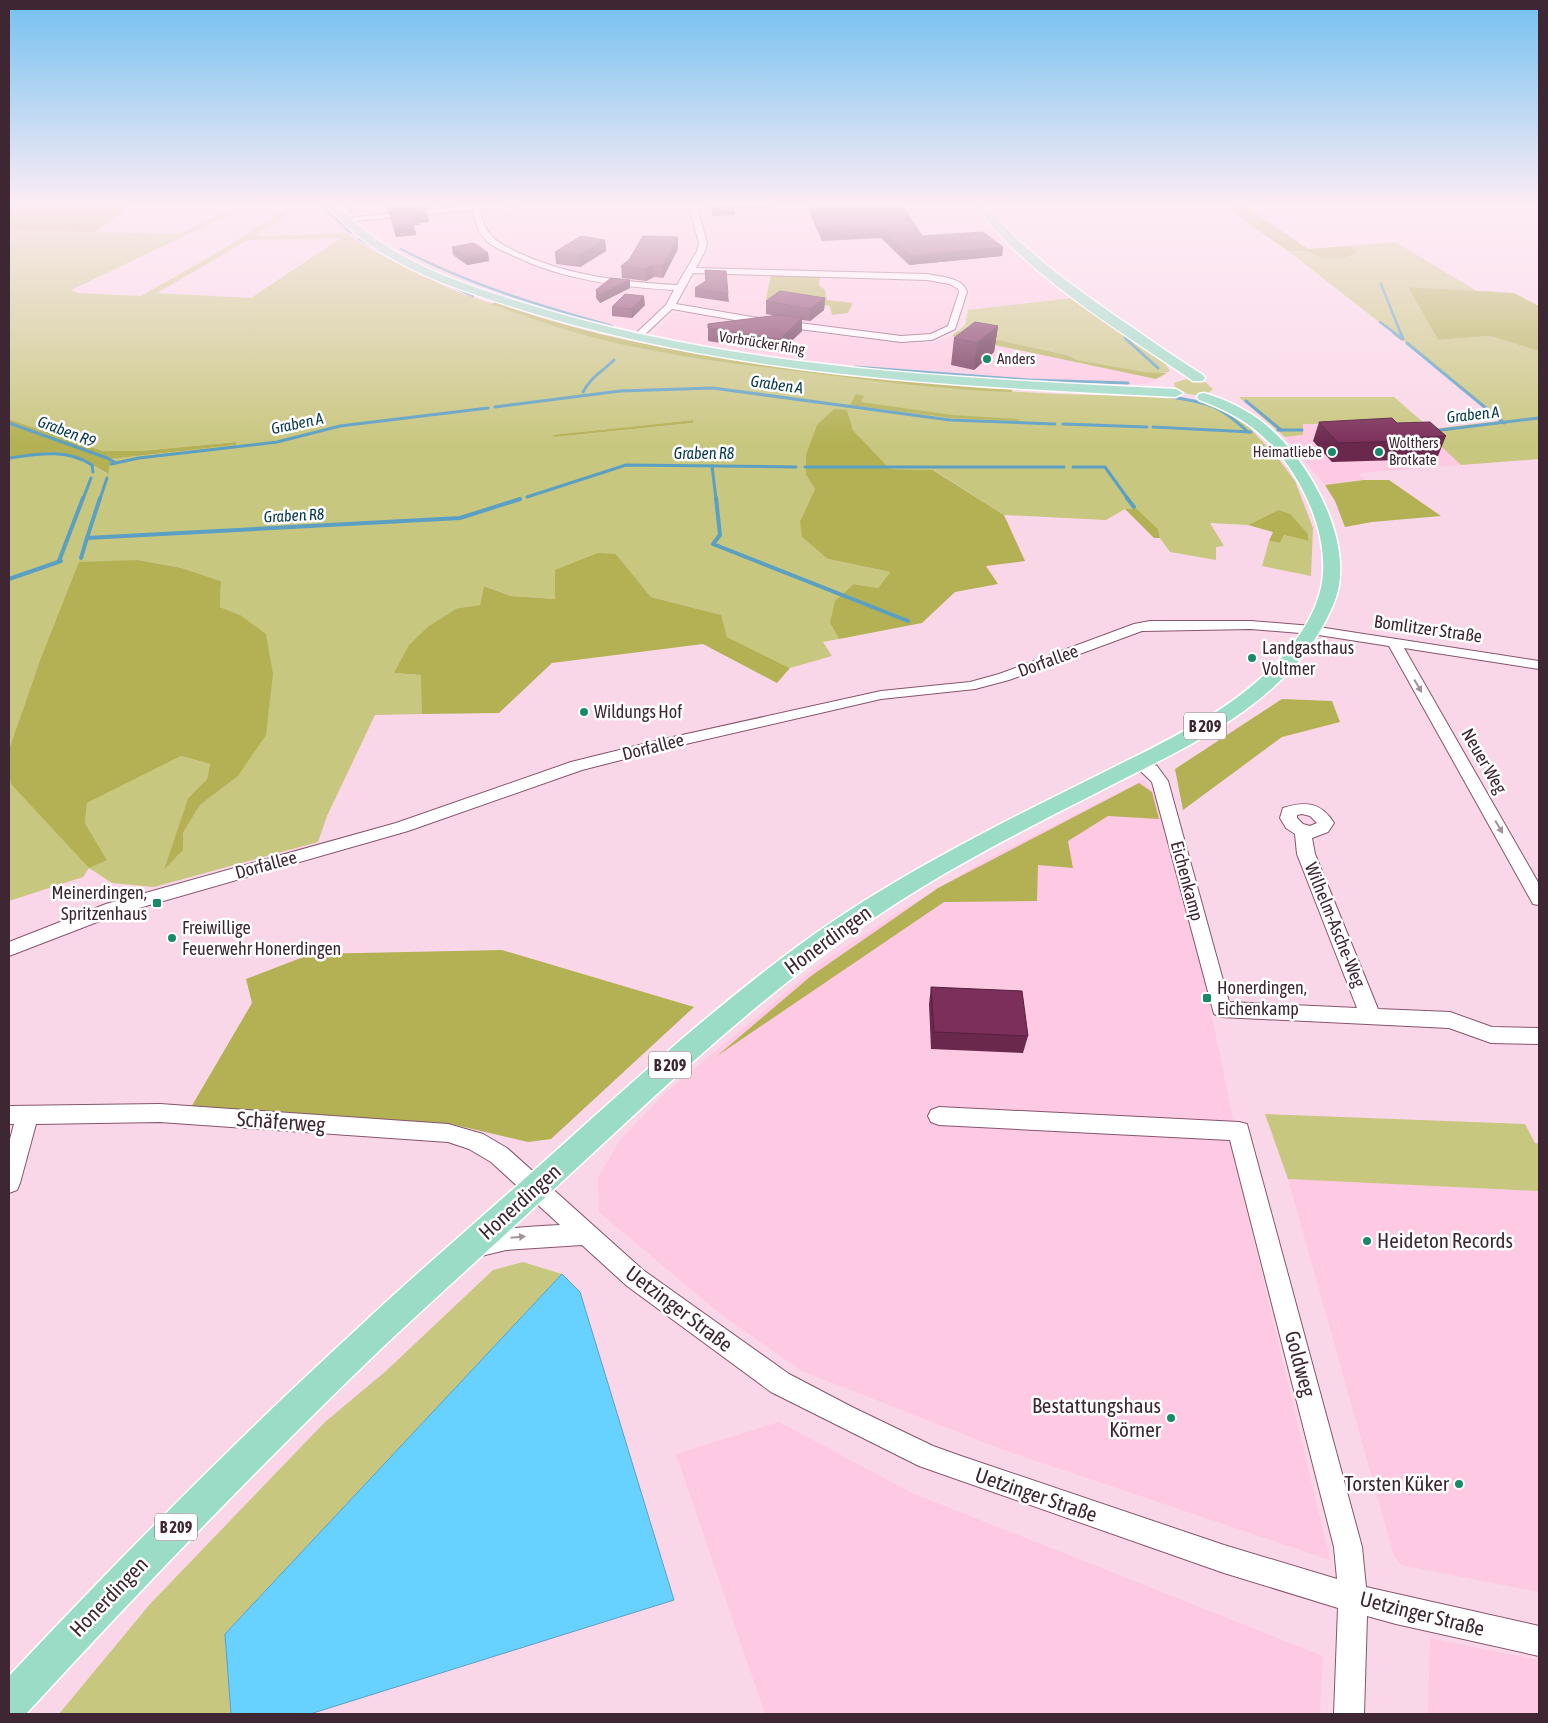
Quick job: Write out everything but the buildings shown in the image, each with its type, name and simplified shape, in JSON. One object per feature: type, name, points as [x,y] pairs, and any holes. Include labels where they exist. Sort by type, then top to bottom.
[{"type":"main road","name":"Vorbrücker Ring","points":[[457,283],[539,312],[636,338],[758,360],[882,375],[1016,386],[1132,390],[1174,385]]},
{"type":"main road","name":"B 209","points":[[1061,283],[1172,362],[1211,384],[1247,412],[1251,420]]},
{"type":"main road","points":[[1172,362],[1174,385],[1211,384],[1214,394],[1204,397]]},
{"type":"main road","name":"B 209","points":[[1139,762],[1196,732],[1243,701],[1286,665],[1312,630],[1322,610],[1331,578],[1332,565],[1328,534],[1320,512],[1303,478],[1276,444],[1251,420],[1204,397],[1190,396],[1174,385]]},
{"type":"main road","name":"Honerdingen","points":[[9,1704],[184,1519],[349,1357],[680,1056],[810,950],[861,914],[909,884],[1139,762]]},
{"type":"street","points":[[639,283],[681,288]]},
{"type":"street","points":[[636,338],[670,306],[684,283]]},
{"type":"street","points":[[670,306],[830,331],[911,339],[932,336],[952,327],[963,292],[959,285],[954,283]]},
{"type":"street","name":"Dorfallee","points":[[9,948],[112,909],[402,827],[577,766],[664,744],[881,695],[970,686],[1004,677],[1139,627],[1156,624],[1251,625],[1312,630]]},
{"type":"street","name":"Bomlitzer Straße","points":[[1312,630],[1539,665]]},
{"type":"street","name":"Neuer Weg","points":[[1396,643],[1397,650],[1539,899]]},
{"type":"street","name":"Eichenkamp","points":[[1139,762],[1160,781],[1221,1009]]},
{"type":"street","name":"Wilhelm-Asche-Weg","points":[[1303,831],[1306,854],[1371,1017]]},
{"type":"street","name":"Wilhelm-Asche-Weg","points":[[1221,1009],[1450,1020],[1491,1035],[1539,1036]]},
{"type":"street","name":"Schäferweg","points":[[18,1116],[160,1113],[448,1133],[476,1140],[499,1154],[585,1234]]},
{"type":"street","points":[[9,1183],[18,1116]]},
{"type":"street","name":"Goldweg","points":[[939,1116],[1239,1131],[1348,1547],[1354,1598],[1349,1714]]},
{"type":"street","points":[[471,1247],[506,1238],[585,1234]]},
{"type":"street","name":"Uetzinger Straße","points":[[585,1234],[661,1298],[780,1383],[928,1457],[1020,1491],[1224,1558],[1354,1598],[1396,1610],[1539,1641]]},
{"type":"shaded area","points":[[9,283],[85,283],[71,290],[79,293],[141,296],[163,283],[173,283],[157,293],[251,298],[273,283],[439,283],[455,291],[571,331],[637,347],[790,370],[945,388],[1168,397],[1220,408],[1250,428],[1280,461],[1295,481],[1313,528],[1311,576],[1262,566],[1269,541],[1280,543],[1284,535],[1308,541],[1278,510],[1248,525],[1210,523],[1224,546],[1216,547],[1216,560],[1170,552],[1160,538],[1158,529],[1137,509],[1125,509],[1106,520],[1004,515],[934,470],[890,469],[853,430],[847,411],[806,475],[815,489],[800,521],[828,559],[890,572],[878,588],[854,584],[830,623],[839,639],[823,642],[832,656],[790,668],[727,637],[720,615],[651,597],[616,554],[555,599],[511,596],[484,586],[480,605],[458,608],[394,673],[422,675],[422,714],[375,715],[327,816],[318,842],[154,887],[112,883],[89,868],[83,877],[9,901],[9,775],[11,784],[107,860],[85,823],[87,803],[181,756],[210,764],[207,779],[188,798],[165,869],[183,850],[183,833],[200,805],[237,777],[240,615],[220,607],[221,581],[182,568],[138,560],[39,663],[9,749],[9,458],[53,452],[85,461],[107,474],[111,459],[236,445],[236,442],[140,451],[103,451],[9,419]],"holes":[[[694,420],[693,423],[555,437],[553,435]]]},
{"type":"shaded area","points":[[477,283],[618,283],[669,291],[674,295],[643,330],[636,331],[559,310]]},
{"type":"shaded area","points":[[652,283],[680,283],[670,286]]},
{"type":"shaded area","points":[[693,283],[950,283],[957,288],[960,294],[952,323],[940,334],[922,338],[827,330],[689,306],[684,303]]},
{"type":"shaded area","points":[[769,283],[819,283],[825,290],[827,300],[853,303],[848,313],[832,315],[830,306],[766,299]]},
{"type":"shaded area","points":[[963,283],[1055,283],[1073,298],[968,310],[972,293],[969,287]]},
{"type":"shaded area","points":[[1330,283],[1464,283],[1477,291],[1408,287],[1438,340],[1490,336],[1539,351],[1539,459],[1461,465],[1427,433],[1404,423],[1303,424],[1303,435],[1285,437],[1239,397],[1394,397],[1431,429],[1499,421],[1415,350]]},
{"type":"shaded area","points":[[1408,287],[1514,293],[1539,306],[1539,351],[1490,336],[1438,340]]},
{"type":"shaded area","points":[[1073,298],[1162,360],[1170,371],[1153,373],[1110,367],[1076,360],[1067,355],[958,331],[965,325],[968,310]]},
{"type":"shaded area","points":[[496,302],[593,332],[691,352],[853,376],[1012,389],[1012,392],[892,383],[663,353],[570,331],[491,304]]},
{"type":"shaded area","points":[[688,312],[823,334],[903,343],[931,343],[952,336],[1156,379],[1147,384],[1089,384],[1008,380],[892,370],[790,358],[709,347],[652,336],[672,314]]},
{"type":"shaded area","points":[[958,331],[1067,355],[1077,360],[1144,372],[1167,373],[1156,379],[952,336]]},
{"type":"shaded area","points":[[1186,379],[1205,382],[1213,389],[1205,394],[1194,395],[1183,393],[1175,388],[1174,383]]},
{"type":"shaded area","points":[[856,394],[864,396],[861,402],[952,415],[1018,419],[1019,421],[952,418],[850,405]]},
{"type":"shaded area","points":[[834,409],[847,410],[853,430],[890,469],[933,470],[1004,515],[1025,561],[986,566],[998,584],[955,592],[922,623],[839,639],[830,623],[835,601],[854,584],[878,588],[890,572],[828,559],[802,537],[800,521],[815,489],[806,475],[806,455],[817,425]]},
{"type":"shaded area","points":[[9,419],[103,451],[140,451],[236,442],[236,445],[111,459],[108,474],[85,461],[53,452],[9,458]]},
{"type":"shaded area","points":[[694,420],[693,423],[555,437],[552,435]]},
{"type":"shaded area","points":[[1404,423],[1427,433],[1461,465],[1358,473],[1364,480],[1325,485],[1285,437],[1303,435],[1302,424]]},
{"type":"shaded area","points":[[1364,480],[1389,480],[1441,516],[1372,522],[1345,527],[1335,501],[1325,485]]},
{"type":"shaded area","points":[[1125,509],[1137,509],[1158,529],[1160,538],[1154,538]]},
{"type":"shaded area","points":[[1278,510],[1290,514],[1308,534],[1308,541],[1284,535],[1280,543],[1269,541],[1273,532],[1248,525]]},
{"type":"shaded area","points":[[598,553],[616,554],[651,597],[721,615],[727,637],[790,668],[777,683],[703,644],[552,663],[499,713],[422,714],[421,675],[394,673],[409,645],[429,626],[458,608],[480,605],[484,586],[511,596],[555,599],[555,570]]},
{"type":"shaded area","points":[[138,560],[182,568],[221,581],[220,607],[240,615],[266,634],[273,674],[266,735],[237,777],[200,805],[183,833],[183,850],[164,870],[188,798],[207,779],[210,764],[181,756],[87,803],[85,823],[107,860],[89,868],[11,784],[9,749],[39,663],[79,562]]},
{"type":"shaded area","points":[[1282,699],[1332,701],[1340,722],[1282,737],[1183,810],[1175,769]]},
{"type":"shaded area","points":[[1143,780],[1157,796],[1203,972],[1233,1120],[1232,1149],[1330,1560],[1001,1449],[802,1371],[719,1313],[599,1212],[598,1178],[620,1140],[664,1094],[820,964],[892,916],[986,860]]},
{"type":"shaded area","points":[[1139,783],[1152,792],[1159,819],[1108,816],[1068,841],[1073,868],[1038,865],[1037,901],[944,902],[717,1056],[811,976],[938,888]]},
{"type":"shaded area","points":[[502,950],[694,1007],[551,1139],[528,1142],[451,1124],[298,1127],[190,1109],[252,1003],[246,979],[311,954]]},
{"type":"shaded area","points":[[1265,1114],[1525,1124],[1535,1143],[1539,1144],[1539,1191],[1288,1179]]},
{"type":"shaded area","points":[[1288,1179],[1539,1191],[1539,1592],[1401,1565],[1394,1556]]},
{"type":"shaded area","points":[[523,1262],[562,1274],[225,1634],[231,1714],[59,1714],[150,1604],[325,1422],[386,1371],[493,1270]]},
{"type":"shaded area","points":[[779,1422],[912,1493],[1323,1656],[1320,1714],[765,1714],[676,1454]]},
{"type":"shaded area","points":[[1430,1638],[1539,1660],[1539,1714],[1428,1714]]},
{"type":"water","points":[[562,1274],[580,1292],[674,1600],[310,1714],[231,1714],[225,1634]]},
{"type":"waterway","points":[[446,283],[473,296]]},
{"type":"waterway","points":[[479,283],[504,293],[612,326]]},
{"type":"waterway","points":[[1381,284],[1401,334]]},
{"type":"waterway","points":[[1380,322],[1396,334]]},
{"type":"waterway","points":[[1394,333],[1402,339]]},
{"type":"waterway","points":[[1401,333],[1403,339]]},
{"type":"waterway","points":[[1125,338],[1158,368]]},
{"type":"waterway","points":[[1407,343],[1503,422]]},
{"type":"waterway","points":[[583,392],[593,379],[614,360]]},
{"type":"waterway","points":[[855,367],[1028,380],[1128,383]]},
{"type":"waterway","name":"Graben A","points":[[495,407],[620,391],[713,388],[950,420],[1055,424]]},
{"type":"waterway","points":[[1165,396],[1210,405],[1219,409],[1248,432]]},
{"type":"waterway","points":[[1246,401],[1281,430]]},
{"type":"waterway","name":"Graben A","points":[[116,463],[139,458],[277,442],[340,426],[488,408]]},
{"type":"waterway","name":"Graben A","points":[[1503,422],[1539,418]]},
{"type":"waterway","name":"Graben A","points":[[1433,431],[1503,422]]},
{"type":"waterway","name":"Graben R9","points":[[9,423],[107,458],[116,463]]},
{"type":"waterway","name":"Graben A","points":[[1063,424],[1147,427]]},
{"type":"waterway","name":"Graben A","points":[[1153,427],[1248,432]]},
{"type":"waterway","name":"Graben A","points":[[1281,430],[1302,430]]},
{"type":"waterway","name":"Graben A","points":[[9,458],[41,454],[62,454],[72,456],[92,465],[93,472]]},
{"type":"waterway","name":"Graben R9","points":[[111,464],[116,463]]},
{"type":"waterway","name":"Graben R8","points":[[527,497],[626,465],[712,466]]},
{"type":"waterway","name":"Graben R8","points":[[712,466],[796,467]]},
{"type":"waterway","points":[[712,466],[716,499]]},
{"type":"waterway","name":"Graben R8","points":[[805,467],[1064,467]]},
{"type":"waterway","name":"Graben R8","points":[[1073,467],[1105,467],[1128,499]]},
{"type":"waterway","points":[[83,499],[91,478]]},
{"type":"waterway","points":[[100,499],[107,478]]},
{"type":"waterway","points":[[59,561],[83,498]]},
{"type":"waterway","points":[[87,538],[100,498]]},
{"type":"waterway","points":[[716,498],[720,535],[713,544],[908,621]]},
{"type":"waterway","name":"Graben R8","points":[[1127,498],[1134,507]]},
{"type":"waterway","name":"Graben R8","points":[[87,538],[460,518],[520,499]]},
{"type":"waterway","name":"Graben R8","points":[[81,558],[87,538]]},
{"type":"waterway","name":"Graben R8","points":[[9,579],[61,561]]},
{"type":"place","name":"Anders","points":[[987,359]]},
{"type":"place","name":"Heimatliebe","points":[[1332,452]]},
{"type":"place","name":"Wolthers Brotkate","points":[[1379,452]]},
{"type":"place","name":"Landgasthaus Voltmer","points":[[1252,658]]},
{"type":"place","name":"Wildungs Hof","points":[[584,712]]},
{"type":"place","name":"Meinerdingen, Spritzenhaus","points":[[157,903]]},
{"type":"place","name":"Freiwillige Feuerwehr Honerdingen","points":[[172,938]]},
{"type":"place","name":"Honerdingen, Eichenkamp","points":[[1207,998]]},
{"type":"place","name":"Heideton Records","points":[[1367,1241]]},
{"type":"place","name":"Bestattungshaus Körner","points":[[1171,1418]]},
{"type":"place","name":"Torsten Küker","points":[[1459,1484]]}]
